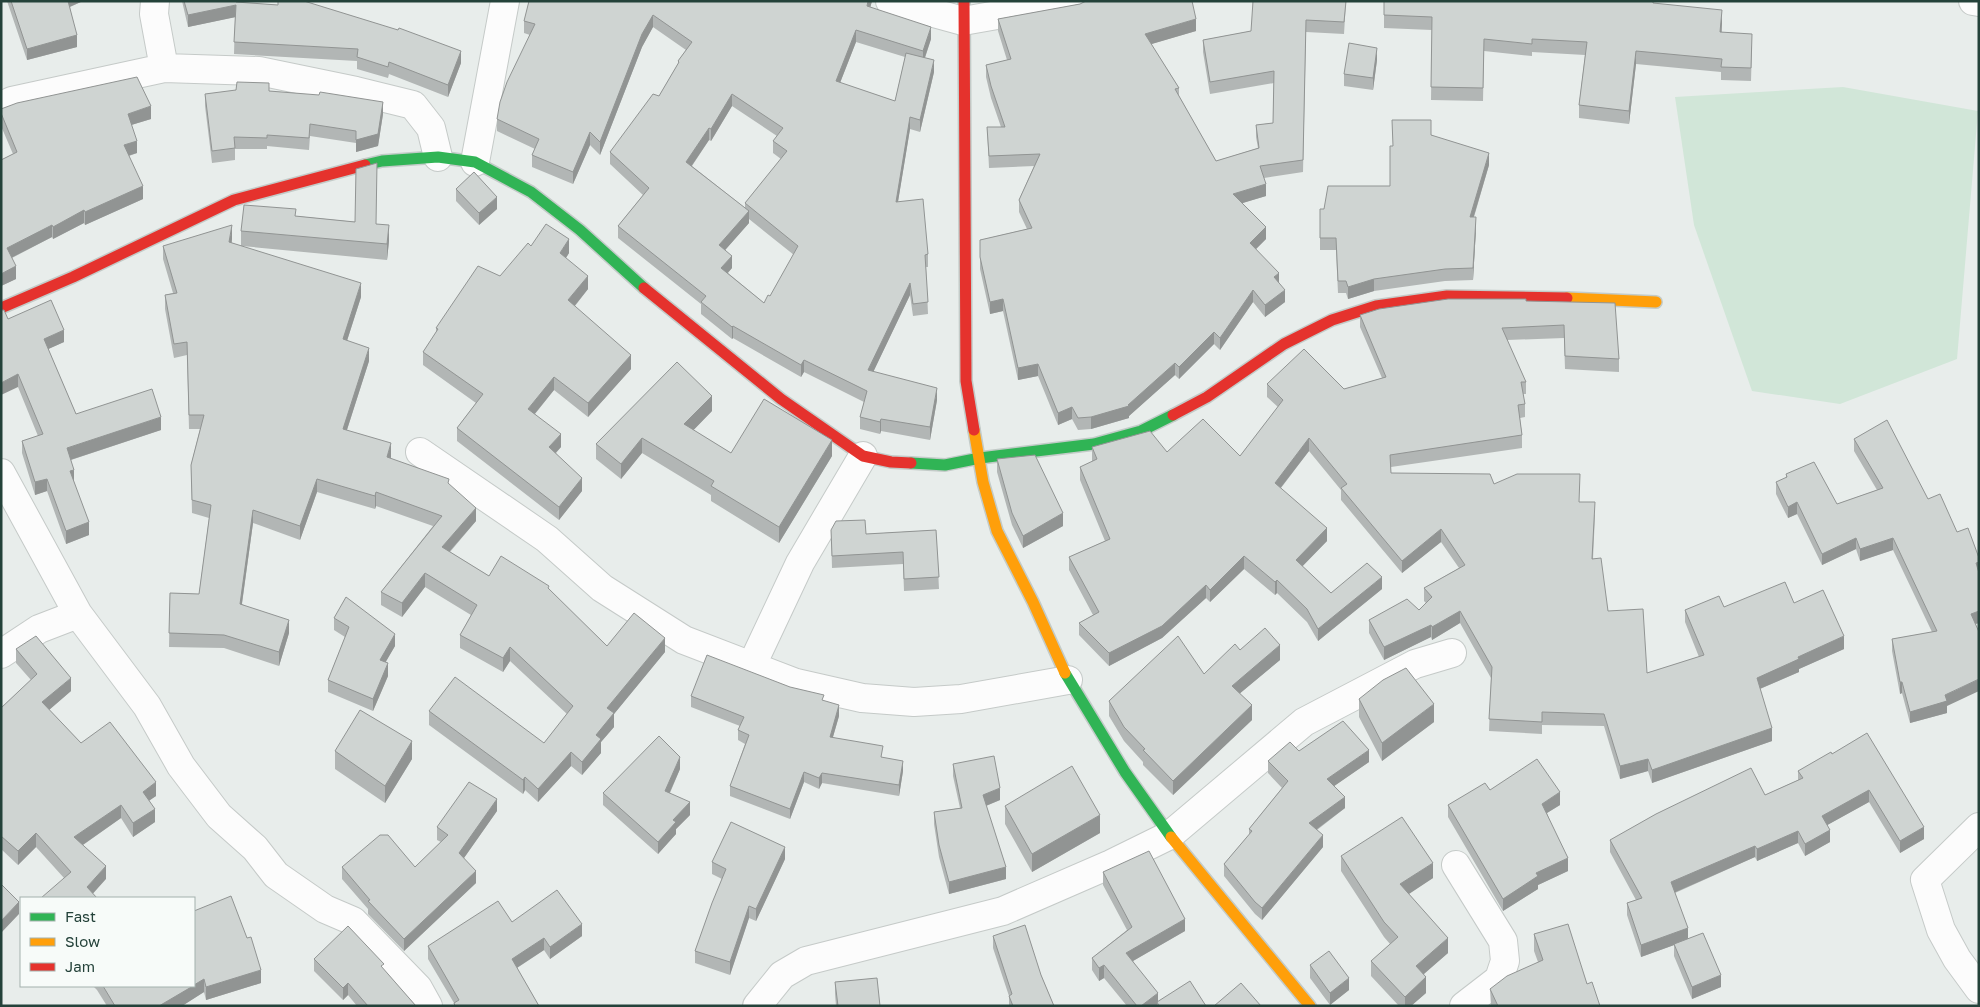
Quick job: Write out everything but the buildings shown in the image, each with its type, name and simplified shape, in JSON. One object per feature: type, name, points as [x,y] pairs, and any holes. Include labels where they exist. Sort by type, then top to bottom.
[{"type":"street","points":[[155,1],[154,14],[164,68]]},
{"type":"street","points":[[475,162],[505,1]]},
{"type":"street","points":[[890,1],[964,11],[1077,1]]},
{"type":"street","points":[[1973,1],[1979,2]]},
{"type":"street","points":[[964,11],[966,381],[983,482],[997,531],[1033,602],[1068,680],[1125,772],[1170,834],[1310,1006]]},
{"type":"street","points":[[1,106],[12,101],[164,68],[259,71],[413,105],[431,128],[438,157]]},
{"type":"street","points":[[1,308],[73,277],[234,200],[382,161],[438,157],[475,162],[531,192],[580,230],[649,292],[780,399],[863,456],[891,462],[945,465],[980,458],[1094,444],[1141,431],[1207,397],[1284,344],[1332,320],[1376,306],[1447,296],[1529,296],[1656,302]]},
{"type":"street","points":[[420,452],[547,539],[602,588],[684,640],[796,683],[862,698],[914,702],[961,699],[1068,680]]},
{"type":"street","points":[[751,667],[800,563],[863,456]]},
{"type":"street","points":[[1,473],[78,614],[147,706],[181,766],[219,816],[255,848],[276,875],[326,909],[353,920],[418,988],[428,1006]]},
{"type":"street","points":[[1,654],[39,629],[78,614]]},
{"type":"street","points":[[756,1006],[782,975],[806,961],[1003,911],[1111,864],[1170,834],[1304,722],[1415,664],[1452,654]]},
{"type":"street","points":[[1979,827],[1925,880],[1941,930],[1957,959],[1979,989]]},
{"type":"street","points":[[1456,865],[1503,941],[1505,961],[1499,979],[1464,1006]]},
{"type":"green space","points":[[1843,87],[1978,111],[1957,359],[1840,404],[1752,391],[1694,225],[1675,97]]},
{"type":"traffic: fast","points":[[365,165],[382,161],[438,157],[475,162],[531,192],[580,230],[644,288]]},
{"type":"traffic: fast","points":[[911,463],[945,465],[980,458],[1094,444],[1141,431],[1173,415]]},
{"type":"traffic: fast","points":[[1065,673],[1125,772],[1171,837]]},
{"type":"traffic: slow","points":[[1567,298],[1656,302]]},
{"type":"traffic: slow","points":[[974,430],[983,482],[997,531],[1033,602],[1065,673]]},
{"type":"traffic: slow","points":[[1171,837],[1310,1006]]},
{"type":"traffic: jam","points":[[964,1],[966,381],[974,430]]},
{"type":"traffic: jam","points":[[1,308],[73,277],[234,200],[365,165]]},
{"type":"traffic: jam","points":[[644,288],[781,399],[863,456],[891,462],[911,463]]},
{"type":"traffic: jam","points":[[1173,415],[1207,397],[1284,344],[1332,320],[1376,306],[1447,296],[1567,298]]}]
